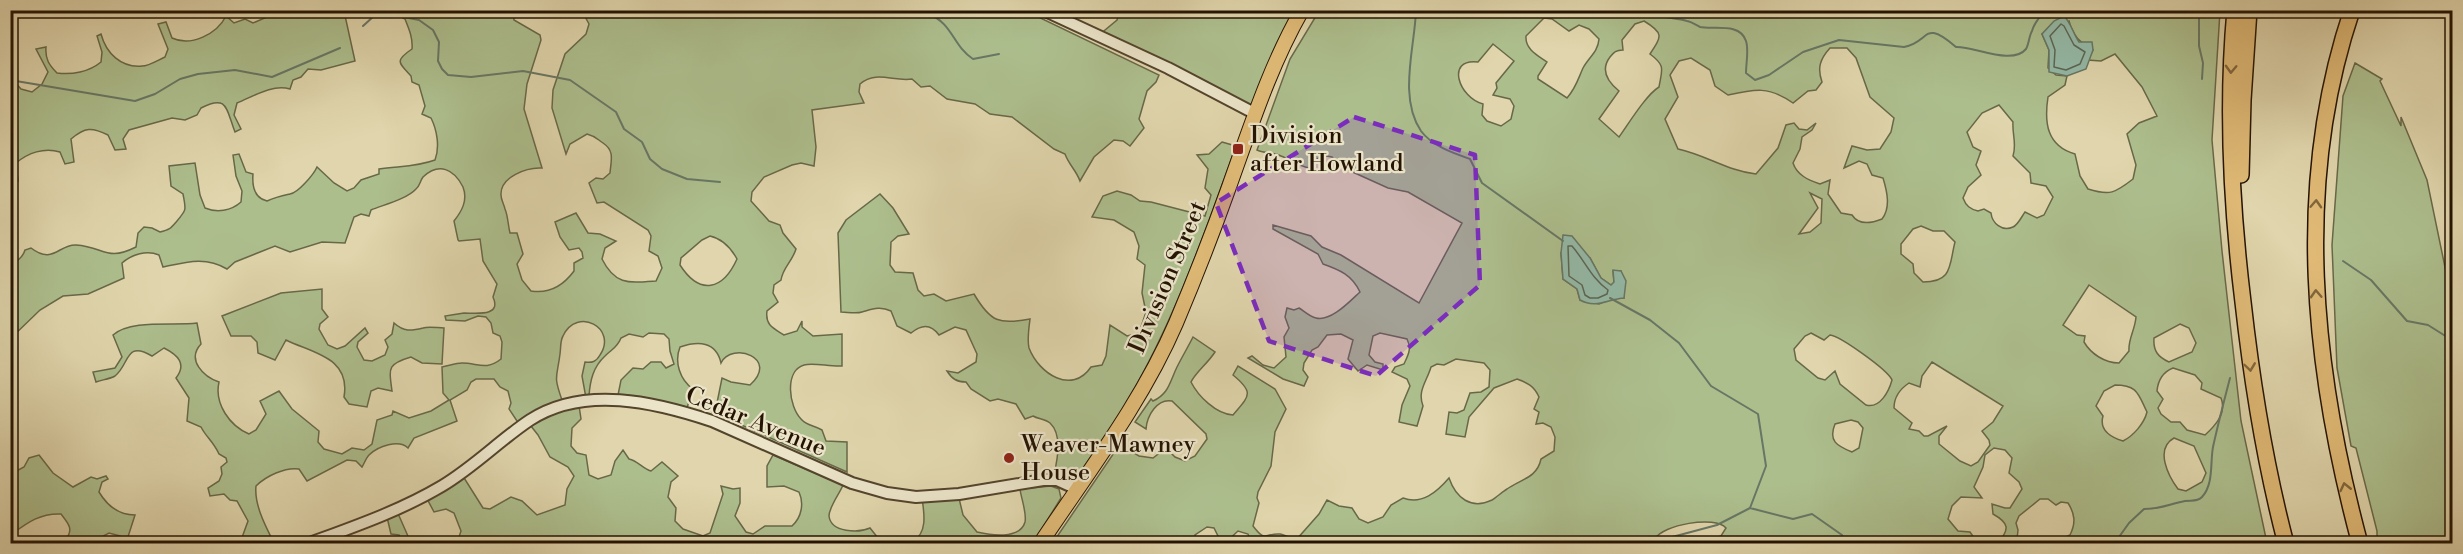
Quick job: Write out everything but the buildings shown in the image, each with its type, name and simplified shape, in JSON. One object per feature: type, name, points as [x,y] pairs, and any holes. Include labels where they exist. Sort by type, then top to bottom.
[{"type":"highway","points":[[2235,10],[2231,62],[2230,158],[2234,219],[2259,426],[2286,543]]},
{"type":"highway","points":[[2244,309],[2241,160],[2249,10]]},
{"type":"highway","points":[[2352,10],[2324,127],[2315,204],[2314,263],[2317,321],[2324,378],[2340,464],[2360,543]]},
{"type":"main road","name":"Division Street","points":[[1040,543],[1140,393],[1176,324],[1229,186],[1254,113],[1284,43],[1302,10]]},
{"type":"street","points":[[1043,10],[1168,68],[1254,113]]},
{"type":"street","name":"Cedar Avenue","points":[[307,543],[379,518],[421,498],[469,469],[519,429],[546,411],[561,405],[590,401],[645,404],[712,421],[852,483],[878,492],[916,497],[936,496],[1057,480],[1077,489]]},
{"type":"highlighted area","points":[[1354,117],[1475,155],[1480,285],[1376,376],[1269,341],[1216,203]]},
{"type":"shaded area","points":[[269,11],[344,11],[355,61],[321,70],[308,69],[301,77],[293,80],[290,89],[270,89],[237,103],[234,115],[241,129],[235,132],[225,106],[221,103],[201,108],[197,115],[185,120],[172,118],[129,130],[123,139],[126,149],[115,150],[108,135],[85,130],[71,139],[74,162],[65,164],[60,152],[42,151],[31,154],[16,163],[18,181],[12,184],[11,82],[14,81],[21,89],[32,92],[42,84],[48,72],[36,49],[46,47],[48,62],[57,73],[80,72],[101,62],[102,52],[97,36],[101,34],[115,58],[127,65],[145,66],[165,57],[168,49],[158,24],[166,22],[172,38],[187,41],[210,33],[226,16],[234,23],[245,19],[253,23],[267,17]]},
{"type":"shaded area","points":[[385,11],[513,11],[514,20],[540,35],[541,40],[527,84],[524,109],[542,168],[529,169],[516,174],[505,183],[501,195],[510,233],[517,233],[523,254],[517,264],[522,280],[531,291],[538,292],[561,285],[574,271],[574,263],[583,258],[579,248],[569,250],[560,237],[555,222],[576,213],[588,233],[600,234],[616,241],[605,248],[602,259],[617,278],[630,282],[656,281],[662,268],[658,256],[649,251],[651,236],[648,230],[604,202],[597,203],[589,183],[596,178],[603,179],[610,173],[611,156],[607,146],[587,134],[570,144],[566,154],[552,108],[553,90],[565,54],[586,34],[589,24],[582,11],[1026,11],[1159,75],[1147,91],[1139,119],[1144,128],[1130,146],[1123,141],[1114,140],[1094,157],[1080,181],[1065,154],[1054,149],[1012,117],[990,114],[975,104],[947,99],[930,86],[921,87],[912,79],[872,78],[860,84],[859,92],[864,103],[812,110],[816,147],[814,166],[801,163],[764,177],[752,192],[751,201],[769,221],[780,225],[783,233],[796,249],[781,280],[774,285],[773,293],[778,302],[767,311],[769,323],[784,335],[797,331],[802,321],[802,327],[813,336],[842,334],[842,366],[804,365],[793,374],[790,390],[794,406],[803,421],[822,430],[826,441],[847,442],[847,472],[712,412],[717,403],[722,378],[750,385],[758,375],[760,367],[757,360],[751,356],[734,353],[721,363],[715,350],[705,344],[680,347],[679,370],[693,389],[686,411],[618,395],[621,380],[633,368],[643,369],[651,362],[661,362],[666,368],[674,364],[669,339],[664,334],[649,333],[643,337],[629,334],[621,338],[595,370],[589,396],[586,398],[582,376],[585,362],[594,362],[598,357],[604,345],[604,336],[594,324],[586,322],[569,327],[561,340],[557,386],[562,400],[578,399],[581,419],[572,428],[571,446],[577,453],[586,455],[589,475],[598,479],[611,475],[615,461],[623,450],[629,459],[651,471],[662,462],[678,476],[671,482],[668,497],[676,508],[675,521],[683,529],[703,536],[710,533],[723,494],[721,486],[740,488],[740,503],[735,516],[746,532],[753,534],[765,526],[792,526],[800,514],[801,496],[799,492],[784,486],[767,487],[767,466],[773,455],[843,485],[831,508],[829,516],[831,522],[840,529],[846,530],[859,531],[870,528],[878,538],[913,541],[923,528],[922,498],[958,494],[963,515],[977,532],[997,535],[1011,534],[1022,528],[1025,522],[1020,489],[1051,486],[1059,489],[1061,498],[1033,543],[448,543],[459,537],[461,531],[454,513],[446,509],[434,512],[424,493],[461,473],[483,508],[490,509],[511,497],[522,501],[537,515],[565,505],[567,489],[574,476],[568,467],[550,457],[527,421],[519,424],[509,409],[511,403],[508,391],[500,387],[494,379],[476,379],[471,382],[467,390],[450,400],[457,421],[414,438],[408,448],[399,444],[383,446],[369,455],[362,467],[356,461],[347,460],[307,481],[299,469],[282,471],[265,479],[256,486],[257,501],[261,516],[274,543],[240,543],[248,521],[237,501],[230,500],[224,494],[210,496],[208,488],[219,481],[222,474],[221,467],[227,462],[201,427],[187,421],[189,398],[176,378],[181,368],[179,360],[164,348],[152,356],[143,352],[132,352],[115,376],[96,382],[93,372],[115,368],[122,357],[113,335],[121,330],[141,325],[197,323],[201,344],[195,356],[196,362],[203,372],[219,382],[221,406],[236,426],[249,434],[256,430],[266,414],[260,401],[279,391],[292,409],[319,431],[318,442],[324,449],[342,454],[352,448],[364,450],[372,444],[377,420],[392,415],[393,411],[409,418],[431,411],[449,400],[443,393],[442,367],[457,363],[486,366],[501,359],[500,336],[493,333],[491,323],[486,317],[478,316],[465,321],[446,320],[445,316],[491,311],[494,308],[493,297],[497,284],[483,261],[480,239],[458,240],[454,221],[462,209],[465,196],[463,187],[455,176],[451,172],[440,169],[429,172],[417,188],[407,196],[371,210],[369,216],[361,214],[354,217],[345,243],[322,242],[290,252],[275,246],[235,262],[227,269],[204,261],[163,267],[159,255],[145,253],[135,255],[122,263],[124,278],[88,294],[63,296],[40,310],[11,338],[11,264],[23,255],[25,250],[31,248],[45,255],[76,245],[118,253],[136,247],[138,233],[144,227],[160,232],[170,228],[183,214],[185,206],[183,194],[171,186],[169,166],[195,163],[200,195],[205,208],[219,211],[241,202],[242,191],[236,176],[233,155],[239,154],[246,172],[253,174],[257,194],[267,201],[293,193],[317,167],[334,183],[347,191],[354,188],[361,180],[379,174],[379,169],[435,160],[438,144],[433,123],[431,118],[422,114],[425,106],[419,85],[412,82],[411,76],[400,62],[403,56],[412,49],[409,30],[405,19],[398,15],[387,17]],"holes":[[[710,236],[719,239],[737,259],[718,283],[703,285],[695,282],[680,265],[681,258]]]},
{"type":"shaded area","points":[[1120,11],[1297,11],[1276,46],[1263,76],[1256,109],[1099,35],[1117,20]]},
{"type":"shaded area","points":[[1319,11],[2220,11],[2212,140],[2241,421],[2267,543],[2047,543],[2052,538],[2061,539],[2070,535],[2074,523],[2073,515],[2068,503],[2061,502],[2056,505],[2048,499],[2040,499],[2019,516],[2016,523],[2017,539],[2021,543],[1998,543],[2005,534],[2006,527],[2002,520],[1993,514],[1992,504],[2010,508],[2022,489],[2019,482],[2009,473],[2012,458],[2005,450],[1994,448],[1985,455],[1983,467],[1974,487],[1982,498],[1961,497],[1952,506],[1948,519],[1958,531],[1970,532],[1977,542],[1981,543],[1704,543],[1721,536],[1726,528],[1720,524],[1701,522],[1667,530],[1655,539],[1658,543],[1677,537],[1690,544],[1252,544],[1248,534],[1238,531],[1222,544],[1214,528],[1207,527],[1195,535],[1195,543],[1052,544],[1120,444],[1139,456],[1153,458],[1166,448],[1175,457],[1185,461],[1195,456],[1207,439],[1206,434],[1172,401],[1157,405],[1148,419],[1146,429],[1135,422],[1151,399],[1153,401],[1166,391],[1193,337],[1215,352],[1191,382],[1208,403],[1220,411],[1233,415],[1243,403],[1247,391],[1233,375],[1238,366],[1275,389],[1286,409],[1275,432],[1271,466],[1258,492],[1259,503],[1253,526],[1263,536],[1280,534],[1296,540],[1319,514],[1327,500],[1339,506],[1352,508],[1359,519],[1368,523],[1383,517],[1391,505],[1403,498],[1417,500],[1429,496],[1449,478],[1456,491],[1465,500],[1477,504],[1484,503],[1528,477],[1536,470],[1541,459],[1554,451],[1555,437],[1551,427],[1543,423],[1536,424],[1539,412],[1534,409],[1539,397],[1537,393],[1530,385],[1517,379],[1494,388],[1469,417],[1465,437],[1446,434],[1449,412],[1457,413],[1464,410],[1470,393],[1481,392],[1489,387],[1490,370],[1484,363],[1456,359],[1444,365],[1437,364],[1431,367],[1422,391],[1423,406],[1417,426],[1399,422],[1402,405],[1410,386],[1407,379],[1392,372],[1395,367],[1404,364],[1409,349],[1407,339],[1380,333],[1373,336],[1369,355],[1375,362],[1383,364],[1383,370],[1367,365],[1358,371],[1348,359],[1353,340],[1341,334],[1327,335],[1318,347],[1312,350],[1304,363],[1303,370],[1308,377],[1304,386],[1283,379],[1248,358],[1252,356],[1263,365],[1274,368],[1286,357],[1284,337],[1289,328],[1285,317],[1287,308],[1294,310],[1299,308],[1316,318],[1328,317],[1340,310],[1360,292],[1345,274],[1323,264],[1318,254],[1273,229],[1273,225],[1311,236],[1322,247],[1341,255],[1419,303],[1462,223],[1408,192],[1388,188],[1346,169],[1332,157],[1321,155],[1309,168],[1278,155],[1257,150],[1290,59]],"holes":[[[1544,18],[1552,19],[1569,31],[1579,25],[1589,29],[1599,39],[1595,51],[1567,98],[1538,79],[1547,62],[1527,45],[1526,36]],[[1644,21],[1658,32],[1659,39],[1650,54],[1659,62],[1662,72],[1659,87],[1643,103],[1619,137],[1599,119],[1619,91],[1607,76],[1607,62],[1614,53],[1623,50],[1622,40],[1635,24]],[[2069,21],[2078,38],[2093,50],[2088,60],[2101,61],[2115,54],[2142,87],[2157,116],[2139,123],[2127,134],[2136,165],[2133,179],[2112,192],[2088,189],[2080,176],[2075,154],[2058,145],[2047,124],[2048,97],[2065,85],[2067,76],[2056,75],[2048,68],[2049,50],[2042,34]],[[1493,44],[1514,61],[1496,83],[1497,88],[1493,95],[1510,99],[1514,106],[1511,119],[1501,126],[1487,121],[1482,115],[1483,104],[1467,94],[1462,87],[1459,79],[1461,66],[1468,62],[1478,62]],[[1830,48],[1847,48],[1856,58],[1870,97],[1894,118],[1891,132],[1880,149],[1867,150],[1852,146],[1844,168],[1859,161],[1867,164],[1872,175],[1883,178],[1887,194],[1887,210],[1882,219],[1862,222],[1852,215],[1841,213],[1828,194],[1830,180],[1820,184],[1797,171],[1793,163],[1800,149],[1802,137],[1812,130],[1816,123],[1807,130],[1799,129],[1794,123],[1786,125],[1778,148],[1756,174],[1736,170],[1678,149],[1665,119],[1678,97],[1670,75],[1679,61],[1691,58],[1710,70],[1715,86],[1728,95],[1762,90],[1777,94],[1793,103],[1808,91],[1816,90],[1822,82],[1820,72],[1822,60]],[[1999,105],[2013,122],[2015,147],[2013,156],[2030,173],[2031,183],[2046,186],[2053,197],[2044,215],[2037,218],[2025,212],[2015,226],[2005,228],[1996,223],[1991,213],[1984,209],[1978,211],[1969,207],[1963,198],[1968,187],[1981,175],[1976,165],[1981,151],[1973,147],[1967,132],[1982,113]],[[1810,193],[1822,199],[1821,223],[1810,232],[1799,234],[1818,208]],[[1921,226],[1933,231],[1944,231],[1955,242],[1948,271],[1940,279],[1933,281],[1923,282],[1914,273],[1913,264],[1901,254],[1901,244],[1913,229]],[[1561,253],[1590,258],[1601,278],[1611,285],[1614,283],[1613,271],[1621,271],[1624,298],[1613,298],[1599,304],[1580,300],[1577,289],[1563,279]],[[2089,285],[2136,317],[2129,351],[2119,363],[2104,360],[2094,354],[2084,342],[2085,336],[2077,335],[2063,325]],[[2180,324],[2189,328],[2196,343],[2192,352],[2169,362],[2159,356],[2154,347],[2154,338]],[[1811,333],[1824,340],[1830,335],[1863,354],[1892,380],[1880,402],[1871,406],[1866,405],[1840,384],[1835,371],[1825,380],[1818,378],[1796,360],[1794,349],[1805,336]],[[1932,362],[2003,406],[1993,422],[1982,431],[1990,445],[1978,462],[1971,466],[1960,461],[1939,444],[1939,436],[1947,426],[1928,436],[1909,429],[1912,423],[1894,408],[1900,391],[1909,383],[1920,387],[1922,376]],[[2173,368],[2195,375],[2202,383],[2201,389],[2221,398],[2221,414],[2205,435],[2187,430],[2180,422],[2171,422],[2161,414],[2158,408],[2163,399],[2157,391],[2164,374]],[[2115,385],[2133,389],[2147,412],[2138,429],[2123,441],[2104,429],[2103,416],[2096,406],[2104,391]],[[1851,420],[1858,422],[1863,428],[1859,448],[1852,452],[1838,445],[1833,435],[1835,424]],[[2174,438],[2194,446],[2206,473],[2202,482],[2186,491],[2178,489],[2165,463],[2165,449]]]},
{"type":"shaded area","points":[[2355,63],[2382,79],[2380,81],[2401,126],[2401,117],[2427,180],[2452,301],[2452,543],[2377,543],[2377,531],[2356,448],[2351,446],[2337,368],[2332,245],[2343,96]]},
{"type":"shaded area","points":[[1222,142],[1236,146],[1169,320],[1127,403],[1073,481],[1054,475],[1058,441],[1057,434],[1050,423],[1033,416],[1025,419],[1016,404],[998,399],[990,401],[971,389],[966,382],[955,379],[949,374],[947,371],[958,373],[976,362],[977,354],[966,330],[955,327],[939,335],[932,328],[925,326],[911,333],[897,326],[891,311],[887,309],[876,308],[857,313],[841,312],[838,233],[846,220],[880,194],[893,208],[909,234],[898,236],[891,242],[890,265],[895,272],[913,273],[918,290],[924,296],[934,294],[946,301],[974,294],[986,311],[997,319],[1011,321],[1030,319],[1028,345],[1040,366],[1057,378],[1075,380],[1091,367],[1102,365],[1106,356],[1110,325],[1127,336],[1139,333],[1146,312],[1142,293],[1145,265],[1137,259],[1139,246],[1134,232],[1114,220],[1092,217],[1103,196],[1117,191],[1131,195],[1140,201],[1205,216],[1211,195],[1205,188],[1208,169],[1197,155],[1209,154]]},
{"type":"shaded area","points":[[322,289],[322,309],[328,317],[320,324],[319,329],[328,345],[337,349],[345,346],[365,328],[368,333],[358,342],[357,347],[364,360],[372,361],[385,355],[388,347],[385,340],[392,334],[394,323],[408,330],[428,327],[444,328],[442,364],[422,363],[411,357],[397,362],[390,372],[392,391],[378,388],[371,391],[367,407],[349,404],[344,397],[345,384],[342,373],[327,358],[286,340],[275,360],[258,353],[257,342],[251,336],[231,336],[222,316],[281,293]]},
{"type":"shaded area","points":[[39,455],[53,473],[73,487],[91,477],[97,479],[106,476],[108,479],[102,482],[99,492],[110,506],[119,512],[135,515],[126,543],[120,536],[109,533],[90,543],[67,543],[66,539],[70,529],[61,514],[35,519],[11,537],[11,474],[24,467],[29,458]]},
{"type":"shaded area","points":[[396,509],[411,543],[404,543],[399,535],[391,534],[386,513]]},
{"type":"water","points":[[2064,16],[2079,42],[2092,42],[2093,50],[2086,69],[2067,76],[2049,72],[2049,50],[2042,34],[2054,21]]},
{"type":"water","points":[[1563,235],[1572,236],[1590,258],[1601,278],[1611,285],[1614,282],[1613,270],[1621,271],[1626,281],[1624,298],[1597,304],[1580,300],[1577,289],[1563,279],[1561,253]]},
{"type":"waterway","points":[[363,26],[374,16],[386,10]]},
{"type":"waterway","points":[[708,10],[721,13],[733,10]]},
{"type":"waterway","points":[[783,10],[797,10]]},
{"type":"waterway","points":[[904,10],[926,13],[937,18],[966,54],[973,59],[999,54]]},
{"type":"waterway","points":[[1416,10],[1409,88],[1414,118],[1421,131],[1437,145],[1470,159],[1482,183],[1563,241]]},
{"type":"waterway","points":[[1647,10],[1662,16],[1689,21],[1700,27],[1738,31],[1743,35],[1747,45],[1746,73],[1755,80],[1769,75],[1803,52],[1839,40],[1904,47],[1932,33],[1945,38],[1956,47],[2012,56],[2026,49],[2034,25],[2045,10]]},
{"type":"waterway","points":[[2199,10],[2202,79]]},
{"type":"waterway","points":[[386,11],[393,15],[419,20],[433,30],[439,42],[438,61],[448,75],[471,77],[523,71],[570,80],[616,112],[624,129],[642,142],[650,159],[662,169],[687,179],[720,182]]},
{"type":"waterway","points":[[10,80],[135,101],[155,94],[180,79],[198,74],[235,70],[272,77],[340,48]]},
{"type":"waterway","points":[[2343,261],[2371,280],[2407,321],[2428,325],[2447,337],[2452,336]]},
{"type":"waterway","points":[[1610,298],[1650,320],[1679,343],[1711,386],[1758,414],[1766,466],[1750,508]]},
{"type":"waterway","points":[[2114,544],[2129,523],[2144,509],[2200,499],[2206,492],[2210,479],[2213,447],[2230,378]]},
{"type":"waterway","points":[[1646,544],[1717,525],[1750,508],[1793,519],[1812,514],[1842,535],[1846,544]]},
{"type":"place","name":"Division after Howland","points":[[1238,149]]},
{"type":"place","name":"Weaver-Mawney House","points":[[1009,458]]}]
